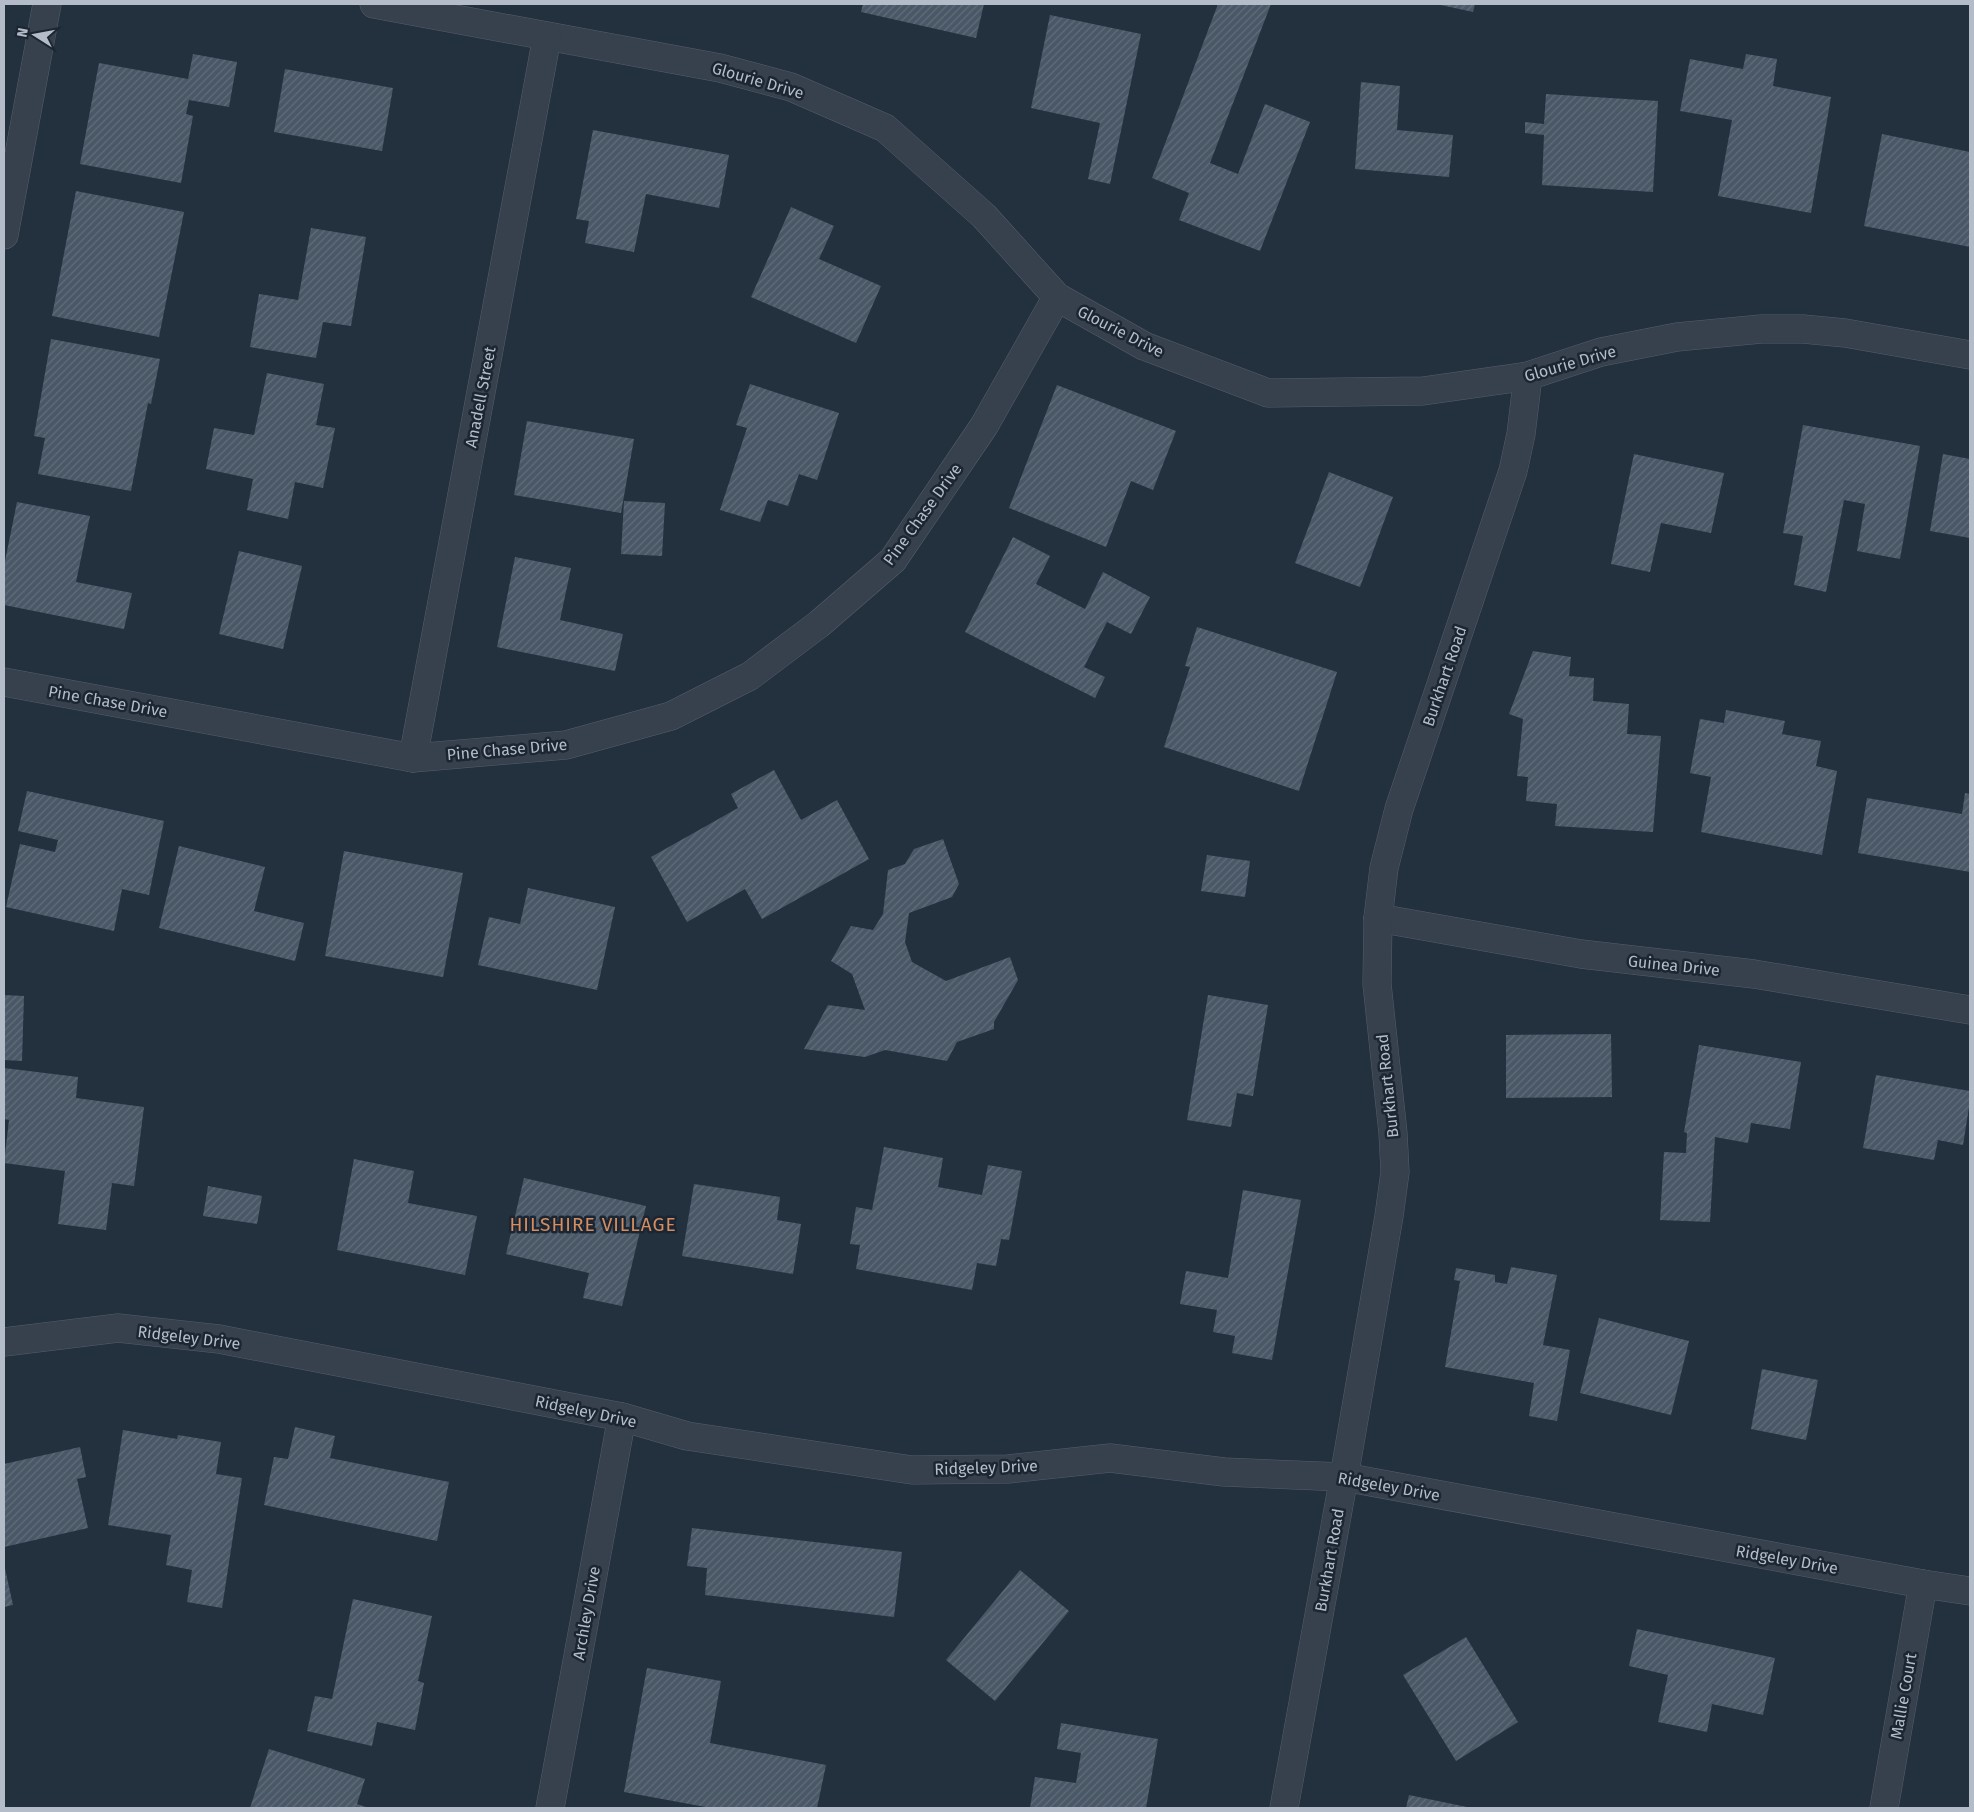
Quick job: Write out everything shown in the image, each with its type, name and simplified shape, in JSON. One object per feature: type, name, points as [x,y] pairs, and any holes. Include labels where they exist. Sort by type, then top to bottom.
[{"type":"street","points":[[4,235],[47,4]]},
{"type":"street","name":"Glourie Drive","points":[[374,4],[720,68],[782,84],[885,128],[984,216],[1057,297],[1144,346],[1268,393],[1423,391],[1528,376],[1601,352],[1677,336],[1761,328],[1803,329],[1844,333],[1970,355]]},
{"type":"street","name":"Anadell Street","points":[[413,758],[547,37]]},
{"type":"street","name":"Pine Chase Drive","points":[[4,682],[413,758],[566,745],[672,716],[750,676],[819,624],[893,560],[984,426],[1057,297]]},
{"type":"street","name":"Burkhart Road","points":[[1284,1808],[1344,1477],[1395,1172],[1393,1133],[1377,984],[1378,918],[1384,868],[1399,809],[1513,471],[1521,434],[1528,376]]},
{"type":"street","name":"Guinea Drive","points":[[1378,918],[1580,954],[1754,974],[1970,1010]]},
{"type":"street","name":"Ridgeley Drive","points":[[4,1342],[118,1328],[219,1339],[622,1417],[687,1436],[912,1470],[1008,1468],[1110,1458],[1224,1472],[1344,1477],[1922,1584],[1970,1591]]},
{"type":"street","name":"Archley Drive","points":[[550,1808],[622,1417]]},
{"type":"street","name":"Mallie Court","points":[[1884,1808],[1922,1584]]},
{"type":"building","points":[[863,4],[984,4],[976,38],[861,12]]},
{"type":"building","points":[[1218,4],[1271,4],[1210,163],[1238,174],[1265,104],[1310,122],[1260,251],[1179,220],[1189,193],[1152,178]]},
{"type":"building","points":[[1436,4],[1475,4],[1473,12]]},
{"type":"building","points":[[1050,15],[1141,34],[1110,184],[1088,179],[1100,123],[1031,108]]},
{"type":"building","points":[[193,54],[237,62],[229,107],[189,100],[186,114],[193,116],[181,183],[80,164],[99,63],[188,79]]},
{"type":"building","points":[[1746,54],[1777,59],[1773,86],[1831,97],[1811,213],[1718,196],[1732,120],[1680,111],[1690,59],[1743,69]]},
{"type":"building","points":[[285,69],[393,88],[382,151],[274,132]]},
{"type":"building","points":[[1361,82],[1400,86],[1397,130],[1453,135],[1449,177],[1355,169]]},
{"type":"building","points":[[1546,94],[1658,101],[1653,192],[1542,185],[1544,135],[1525,133],[1525,122],[1544,124]]},
{"type":"building","points":[[593,130],[729,155],[719,208],[646,194],[634,252],[585,243],[589,221],[576,219]]},
{"type":"building","points":[[1882,134],[1970,152],[1970,247],[1864,226]]},
{"type":"building","points":[[76,191],[184,212],[159,337],[52,316]]},
{"type":"building","points":[[791,207],[834,226],[819,259],[881,286],[856,343],[751,297]]},
{"type":"building","points":[[311,228],[366,237],[351,326],[323,322],[316,358],[250,347],[259,294],[298,300]]},
{"type":"building","points":[[51,339],[160,359],[151,404],[148,403],[131,491],[38,474],[45,438],[34,436]]},
{"type":"building","points":[[267,373],[324,384],[316,425],[335,428],[323,488],[295,482],[288,519],[247,510],[253,479],[206,469],[214,428],[254,435]]},
{"type":"building","points":[[750,384],[839,413],[817,480],[799,474],[788,506],[768,500],[760,522],[720,510],[747,428],[736,425]]},
{"type":"building","points":[[1057,385],[1176,431],[1153,490],[1131,481],[1106,547],[1009,508]]},
{"type":"building","points":[[527,421],[634,439],[621,513],[514,495]]},
{"type":"building","points":[[1803,425],[1920,446],[1900,559],[1857,551],[1865,504],[1844,500],[1826,592],[1794,585],[1803,536],[1783,533]]},
{"type":"building","points":[[1634,454],[1724,473],[1711,533],[1661,523],[1650,572],[1611,564]]},
{"type":"building","points":[[1943,454],[1970,459],[1970,538],[1930,531]]},
{"type":"building","points":[[1329,472],[1393,497],[1360,587],[1295,563]]},
{"type":"building","points":[[624,501],[665,503],[662,556],[621,554]]},
{"type":"building","points":[[17,502],[90,516],[76,582],[132,593],[124,629],[4,605],[4,566]]},
{"type":"building","points":[[1013,537],[1050,556],[1036,584],[1085,609],[1103,572],[1150,597],[1131,634],[1107,622],[1084,667],[1105,677],[1095,698],[965,632]]},
{"type":"building","points":[[239,551],[302,566],[283,649],[219,634]]},
{"type":"building","points":[[515,557],[571,568],[560,620],[623,634],[615,671],[497,647]]},
{"type":"building","points":[[1197,627],[1337,672],[1299,791],[1164,747],[1190,667],[1185,666]]},
{"type":"building","points":[[1533,651],[1571,657],[1569,676],[1594,678],[1593,701],[1629,704],[1627,734],[1661,736],[1653,832],[1555,826],[1557,804],[1526,801],[1528,777],[1517,776],[1523,719],[1509,714]]},
{"type":"building","points":[[1726,710],[1785,721],[1782,734],[1821,741],[1816,766],[1837,771],[1822,855],[1701,832],[1711,777],[1690,773],[1700,719],[1724,723]]},
{"type":"building","points":[[774,770],[801,820],[837,800],[869,859],[762,919],[745,889],[687,922],[651,857],[738,808],[731,794]]},
{"type":"building","points":[[27,791],[164,821],[149,895],[122,889],[114,931],[6,907],[20,844],[55,852],[58,840],[18,831]]},
{"type":"building","points":[[1965,793],[1970,794],[1970,872],[1858,853],[1867,798],[1962,814]]},
{"type":"building","points":[[943,839],[959,884],[952,897],[909,913],[905,942],[912,962],[946,981],[1010,957],[1018,980],[994,1022],[994,1029],[957,1042],[947,1061],[885,1050],[865,1057],[804,1049],[828,1005],[865,1010],[852,974],[831,961],[851,926],[873,930],[883,914],[888,870],[905,864],[914,849]]},
{"type":"building","points":[[179,846],[265,867],[254,911],[304,923],[295,961],[159,928]]},
{"type":"building","points":[[344,851],[463,873],[443,977],[325,956]]},
{"type":"building","points":[[1207,855],[1250,861],[1245,897],[1201,891]]},
{"type":"building","points":[[528,888],[615,907],[597,990],[478,965],[489,917],[520,924]]},
{"type":"building","points":[[4,995],[24,996],[22,1061],[4,1060]]},
{"type":"building","points":[[1208,995],[1268,1005],[1253,1096],[1237,1093],[1231,1127],[1187,1120]]},
{"type":"building","points":[[1611,1034],[1612,1097],[1506,1098],[1506,1035]]},
{"type":"building","points":[[1699,1045],[1801,1062],[1790,1129],[1751,1123],[1748,1143],[1715,1137],[1710,1222],[1660,1220],[1664,1152],[1686,1153],[1687,1133],[1684,1132]]},
{"type":"building","points":[[4,1068],[78,1077],[76,1098],[144,1107],[134,1186],[112,1183],[106,1230],[58,1224],[65,1171],[4,1163],[9,1120],[4,1119]]},
{"type":"building","points":[[1876,1075],[1970,1091],[1963,1145],[1938,1140],[1934,1160],[1863,1148]]},
{"type":"building","points":[[884,1147],[943,1158],[938,1187],[982,1195],[988,1165],[1022,1171],[1009,1240],[1001,1239],[996,1266],[977,1263],[972,1290],[856,1269],[860,1245],[850,1244],[856,1207],[872,1210]]},
{"type":"building","points":[[354,1159],[414,1171],[408,1203],[477,1216],[465,1275],[337,1250]]},
{"type":"building","points":[[524,1178],[646,1206],[622,1306],[583,1298],[589,1273],[506,1254]]},
{"type":"building","points":[[694,1184],[780,1197],[777,1220],[801,1224],[793,1274],[682,1256]]},
{"type":"building","points":[[208,1186],[262,1196],[257,1224],[203,1216]]},
{"type":"building","points":[[1243,1190],[1301,1200],[1272,1360],[1232,1353],[1235,1336],[1213,1332],[1217,1310],[1180,1304],[1186,1271],[1228,1278]]},
{"type":"building","points":[[1511,1267],[1557,1275],[1543,1345],[1570,1350],[1557,1421],[1529,1416],[1534,1383],[1445,1367],[1460,1281],[1454,1280],[1456,1268],[1495,1275],[1495,1282],[1507,1284]]},
{"type":"building","points":[[1599,1318],[1689,1341],[1671,1415],[1580,1393]]},
{"type":"building","points":[[1762,1369],[1818,1380],[1806,1440],[1751,1429]]},
{"type":"building","points":[[295,1427],[335,1436],[330,1458],[449,1482],[437,1541],[264,1505],[274,1457],[288,1459]]},
{"type":"building","points":[[123,1430],[177,1439],[178,1435],[221,1442],[216,1474],[242,1478],[222,1608],[187,1602],[192,1570],[166,1565],[171,1535],[108,1525]]},
{"type":"building","points":[[80,1447],[86,1477],[77,1479],[88,1528],[4,1547],[4,1464]]},
{"type":"building","points":[[692,1528],[902,1552],[894,1617],[705,1595],[707,1568],[687,1566]]},
{"type":"building","points":[[4,1564],[13,1605],[4,1607]]},
{"type":"building","points":[[1020,1570],[1069,1611],[995,1701],[946,1660]]},
{"type":"building","points":[[353,1599],[432,1616],[418,1681],[424,1683],[415,1730],[377,1722],[372,1746],[307,1731],[315,1696],[332,1699]]},
{"type":"building","points":[[1637,1629],[1775,1658],[1763,1715],[1712,1704],[1707,1732],[1658,1722],[1668,1675],[1629,1666]]},
{"type":"building","points":[[1466,1637],[1518,1722],[1456,1761],[1403,1675]]},
{"type":"building","points":[[647,1668],[721,1681],[710,1743],[826,1765],[817,1808],[711,1808],[624,1792]]},
{"type":"building","points":[[1061,1723],[1158,1739],[1146,1808],[1030,1808],[1035,1777],[1076,1783],[1081,1753],[1057,1749]]},
{"type":"building","points":[[269,1749],[365,1779],[357,1804],[369,1808],[250,1808]]},
{"type":"building","points":[[1409,1795],[1467,1807],[1467,1808],[1406,1808]]},
{"type":"district","name":"HILSHIRE VILLAGE","points":[[593,1224]]}]
